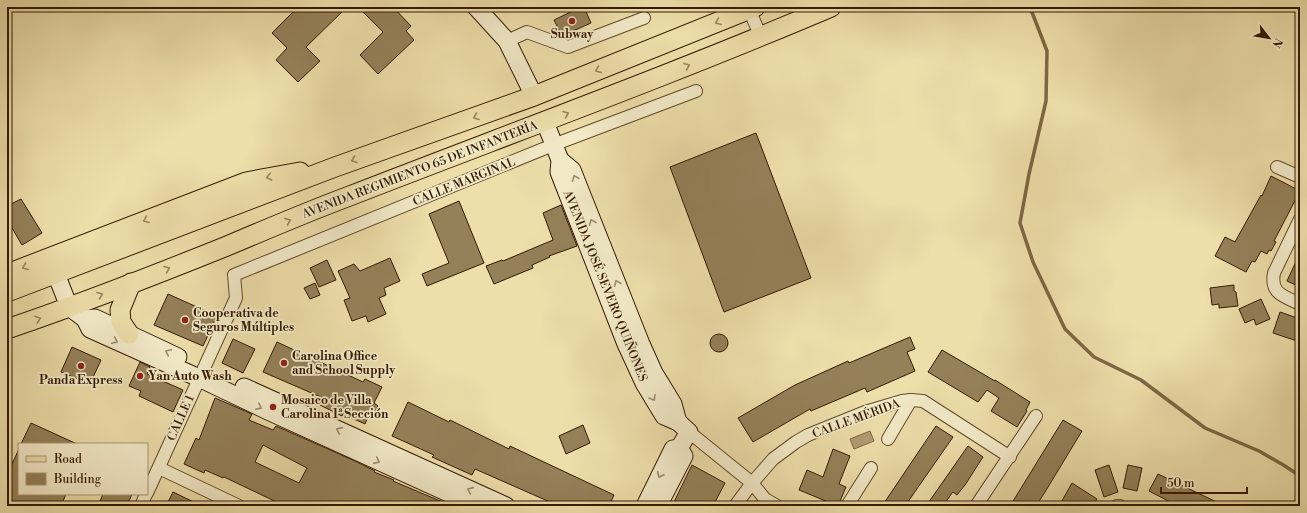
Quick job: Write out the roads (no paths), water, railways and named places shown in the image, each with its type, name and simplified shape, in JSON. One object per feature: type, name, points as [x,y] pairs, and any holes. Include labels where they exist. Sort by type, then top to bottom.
[{"type":"main road","name":"AVENIDA REGIMIENTO 65 DE INFANTERÍA","points":[[7,329],[69,308],[344,198],[545,122],[761,37],[831,7]]},
{"type":"main road","points":[[7,292],[52,265],[246,182],[335,167],[534,96],[751,8]]},
{"type":"main road","points":[[7,274],[52,265]]},
{"type":"main road","points":[[129,334],[121,322],[120,310],[131,283]]},
{"type":"street","points":[[476,7],[507,41],[534,96]]},
{"type":"street","points":[[751,8],[761,37]]},
{"type":"street","points":[[507,41],[527,32],[568,47],[644,18]]},
{"type":"street","name":"CALLE MARGINAL","points":[[234,275],[556,153],[696,91]]},
{"type":"street","name":"AVENIDA JOSÉ SEVERO QUIÑONES","points":[[545,122],[556,153],[559,172],[578,204],[625,322],[673,404],[684,427]]},
{"type":"street","points":[[1277,167],[1300,177]]},
{"type":"street","points":[[1300,219],[1274,273],[1273,281],[1277,292],[1300,304]]},
{"type":"street","points":[[52,265],[69,308],[85,319],[90,329],[201,373],[506,506]]},
{"type":"street","name":"CALLE 1","points":[[148,491],[236,298],[234,275]]},
{"type":"street","points":[[85,319],[96,318],[129,334],[268,411],[477,506]]},
{"type":"street","points":[[888,439],[911,400]]},
{"type":"street","name":"CALLE MÉRIDA","points":[[735,506],[752,483],[773,459],[796,442],[808,435],[866,412],[911,400],[923,401],[1010,457]]},
{"type":"street","points":[[976,506],[1036,416]]},
{"type":"street","points":[[653,504],[684,456],[679,448],[684,427],[752,483],[764,499],[777,506]]},
{"type":"street","points":[[159,468],[239,506]]},
{"type":"street","points":[[847,506],[871,468]]},
{"type":"street","name":"CALLE 1","points":[[141,506],[146,495]]},
{"type":"waterway","points":[[1030,7],[1047,51],[1046,101],[1029,174],[1020,223],[1033,262],[1065,329],[1094,357],[1141,380],[1205,428],[1259,451],[1300,476]]},
{"type":"place","name":"Subway","points":[[572,21]]},
{"type":"place","name":"Cooperativa de Seguros Múltiples","points":[[185,320]]},
{"type":"place","name":"Carolina Office and School Supply","points":[[284,363]]},
{"type":"place","name":"Panda Express","points":[[81,366]]},
{"type":"place","name":"Yan Auto Wash","points":[[140,376]]},
{"type":"place","name":"Mosaico de Villa Carolina 1ª Sección","points":[[273,407]]}]
